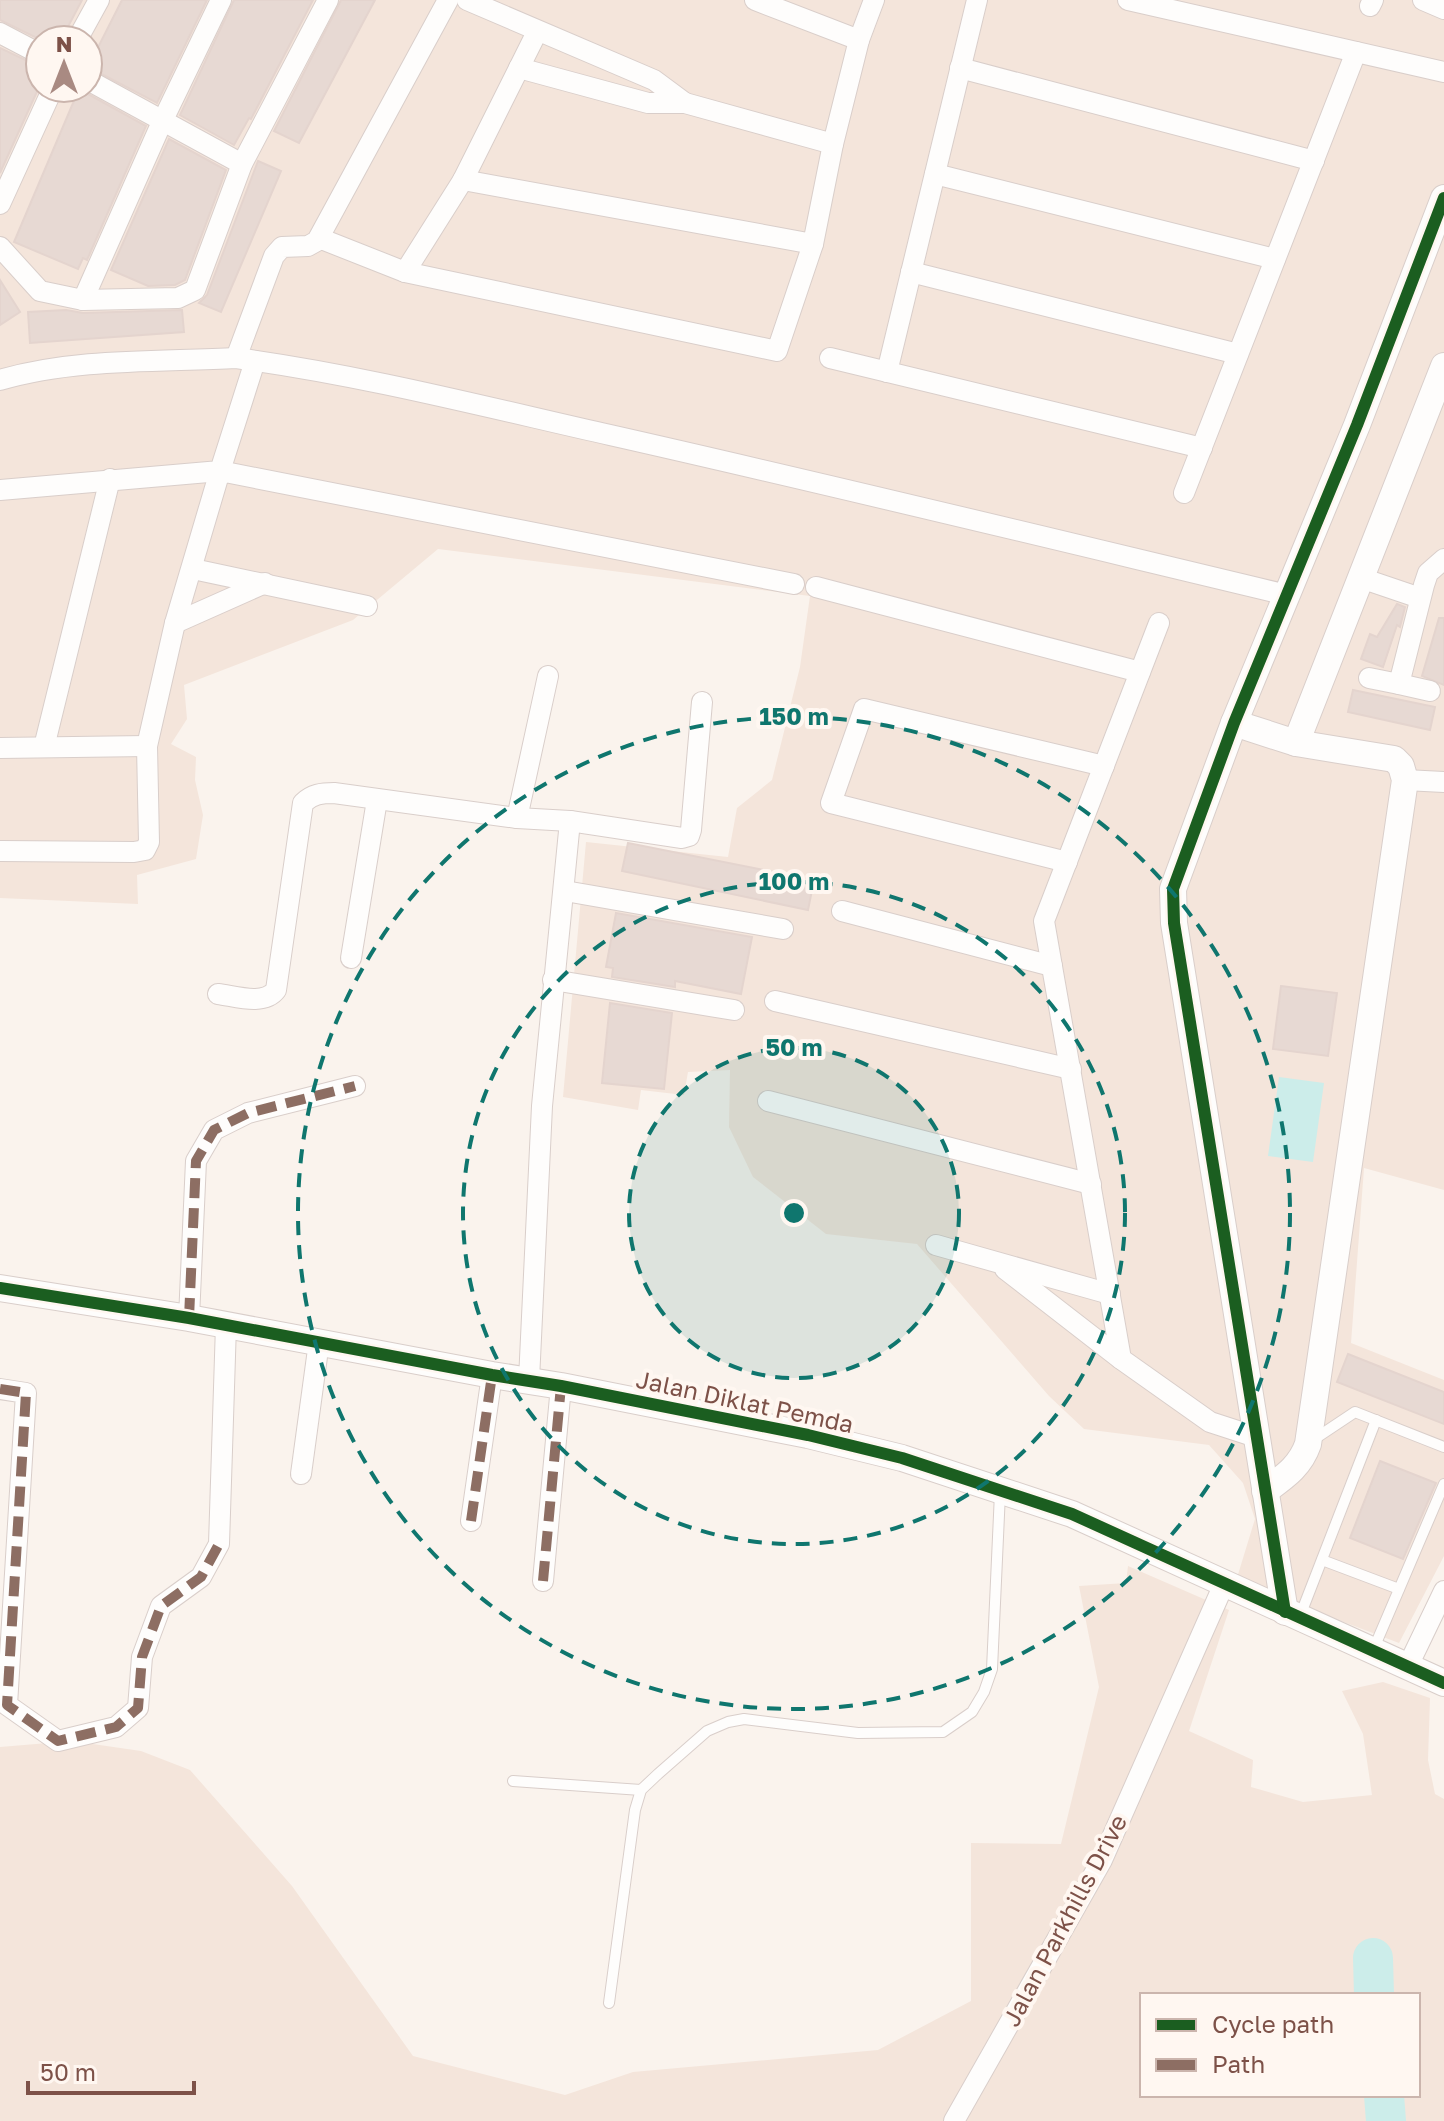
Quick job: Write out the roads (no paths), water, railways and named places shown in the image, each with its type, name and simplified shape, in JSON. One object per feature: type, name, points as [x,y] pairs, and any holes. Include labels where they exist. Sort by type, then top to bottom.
[{"type":"street","points":[[86,24],[99,0]]},
{"type":"street","points":[[83,300],[162,122],[221,0]]},
{"type":"street","points":[[0,247],[40,291],[83,300],[178,298],[195,290],[242,164],[328,0]]},
{"type":"street","points":[[0,851],[145,850],[149,842],[147,746],[175,623],[220,471],[245,359],[277,251],[285,246],[310,245],[319,238],[448,0]]},
{"type":"street","points":[[467,0],[654,80],[685,103]]},
{"type":"street","points":[[755,0],[859,40]]},
{"type":"street","points":[[319,238],[405,272],[777,351],[813,244],[833,144],[859,40],[874,0]]},
{"type":"street","points":[[887,372],[977,0]]},
{"type":"street","points":[[1128,0],[1444,72]]},
{"type":"street","points":[[1423,0],[1444,9]]},
{"type":"street","points":[[405,272],[463,180],[537,32]]},
{"type":"street","points":[[0,33],[24,46]]},
{"type":"street","points":[[1184,493],[1356,52]]},
{"type":"street","points":[[519,68],[648,103],[685,103],[833,144]]},
{"type":"street","points":[[960,68],[1314,161]]},
{"type":"street","points":[[104,89],[242,164]]},
{"type":"street","points":[[0,204],[46,104]]},
{"type":"street","points":[[935,174],[1275,259]]},
{"type":"street","points":[[463,180],[813,244]]},
{"type":"street","points":[[1292,1615],[1256,1437],[1174,923],[1173,889],[1241,725],[1287,595],[1357,425],[1444,198]]},
{"type":"street","points":[[911,272],[1238,354]]},
{"type":"street","points":[[830,358],[1202,448]]},
{"type":"street","points":[[0,380],[82,365],[245,359],[366,380],[755,467],[1287,595]]},
{"type":"street","points":[[1291,742],[1361,578],[1444,366]]},
{"type":"street","points":[[0,491],[220,471],[794,584]]},
{"type":"street","points":[[44,747],[110,479]]},
{"type":"street","points":[[1399,684],[1428,573],[1444,559]]},
{"type":"street","points":[[193,569],[367,606]]},
{"type":"street","points":[[1361,578],[1420,598]]},
{"type":"street","points":[[175,623],[265,583]]},
{"type":"street","points":[[816,587],[1140,672]]},
{"type":"street","points":[[1121,1359],[1044,921],[1159,623]]},
{"type":"street","points":[[517,818],[548,676]]},
{"type":"street","points":[[1369,678],[1430,691]]},
{"type":"street","points":[[218,994],[264,999],[276,990],[303,803],[321,793],[517,818],[570,821],[682,838],[689,836],[702,702]]},
{"type":"street","points":[[1067,862],[831,803],[864,709],[1104,766]]},
{"type":"street","points":[[1241,725],[1291,742],[1394,759],[1401,766],[1405,780],[1308,1444],[1303,1458],[1292,1472],[1265,1491]]},
{"type":"street","points":[[0,748],[147,746]]},
{"type":"street","points":[[1405,780],[1444,782]]},
{"type":"street","points":[[351,958],[377,800]]},
{"type":"street","points":[[529,1380],[542,1106],[570,821]]},
{"type":"street","points":[[565,891],[783,929]]},
{"type":"street","points":[[842,911],[1052,966]]},
{"type":"street","points":[[553,980],[734,1010]]},
{"type":"street","points":[[775,1001],[1071,1069]]},
{"type":"street","points":[[189,1318],[196,1161],[214,1130],[248,1113],[355,1086]]},
{"type":"street","points":[[768,1101],[1091,1184]]},
{"type":"street","points":[[936,1245],[1110,1294]]},
{"type":"street","points":[[995,1261],[1121,1359],[1210,1422],[1256,1437]]},
{"type":"street","name":"Jalan Diklat Pemda","points":[[0,1288],[189,1318],[561,1386],[808,1435],[935,1468],[1072,1514],[1444,1683]]},
{"type":"street","points":[[0,1389],[26,1393],[7,1705],[58,1741],[116,1727],[138,1708],[142,1657],[161,1606],[201,1577],[219,1544],[226,1325]]},
{"type":"street","points":[[301,1474],[319,1342]]},
{"type":"street","points":[[471,1521],[492,1375]]},
{"type":"street","points":[[543,1581],[561,1386]]},
{"type":"street","name":"Jalan Parkhills Drive","points":[[954,2121],[1102,1860],[1224,1584]]},
{"type":"street","points":[[1407,1668],[1444,1591]]},
{"type":"lane","points":[[1308,1444],[1355,1412],[1444,1447]]},
{"type":"lane","points":[[1292,1615],[1322,1560],[1376,1420]]},
{"type":"lane","points":[[1372,1652],[1444,1484]]},
{"type":"lane","points":[[609,2003],[635,1810],[641,1790],[707,1731],[744,1719],[858,1733],[943,1732],[972,1712],[984,1692],[992,1669],[1000,1491]]},
{"type":"lane","points":[[1322,1560],[1399,1589]]},
{"type":"lane","points":[[513,1781],[641,1790]]},
{"type":"water","points":[[1279,1077],[1324,1083],[1313,1162],[1268,1156]]},
{"type":"waterway","points":[[1373,1958],[1374,1993]]},
{"type":"waterway","points":[[1384,2097],[1386,2121]]}]
